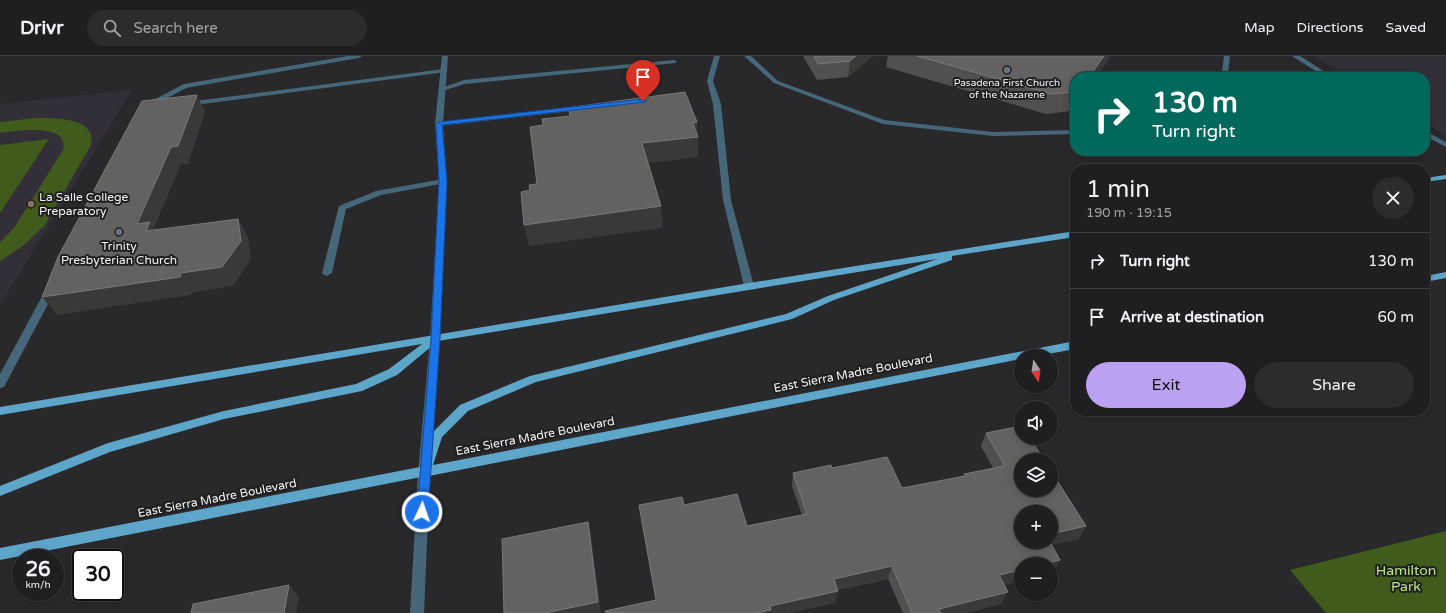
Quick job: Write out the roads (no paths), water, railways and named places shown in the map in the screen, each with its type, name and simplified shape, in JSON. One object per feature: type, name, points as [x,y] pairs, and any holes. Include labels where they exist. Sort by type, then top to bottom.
[{"type":"main road","points":[[1430,179],[1446,177]]},
{"type":"main road","points":[[0,411],[748,286],[1070,235]]},
{"type":"main road","points":[[424,473],[438,435],[464,408],[534,379],[789,317],[830,298],[977,249]]},
{"type":"main road","points":[[1430,277],[1446,275]]},
{"type":"main road","points":[[0,491],[108,448],[224,415],[358,388],[393,372],[435,339]]},
{"type":"main road","name":"East Sierra Madre Boulevard","points":[[0,554],[424,473],[1070,345]]},
{"type":"street","points":[[160,107],[145,113],[148,105],[184,86],[359,56]]},
{"type":"street","points":[[417,613],[424,473],[435,339],[443,181],[439,124],[445,56]]},
{"type":"street","points":[[717,56],[710,81],[717,104],[727,200],[748,286]]},
{"type":"street","points":[[747,56],[776,82],[883,122],[993,134],[1070,132]]},
{"type":"street","points":[[1226,72],[1227,56]]},
{"type":"street","points":[[1297,56],[1322,72]]},
{"type":"street","points":[[442,89],[471,81],[674,62]]},
{"type":"street","points":[[180,104],[444,71]]},
{"type":"street","points":[[439,124],[596,106]]},
{"type":"street","points":[[1430,136],[1446,145]]},
{"type":"street","points":[[327,273],[342,208],[379,193],[443,181]]},
{"type":"street","points":[[0,384],[57,278]]},
{"type":"place","name":"Pasadena First Church of the Nazarene","points":[[1007,70]]},
{"type":"place","name":"La Salle College Preparatory","points":[[31,204]]},
{"type":"place","name":"Trinity Presbyterian Church","points":[[119,232]]},
{"type":"park label","name":"Hamilton Park","points":[[1406,578]]}]
